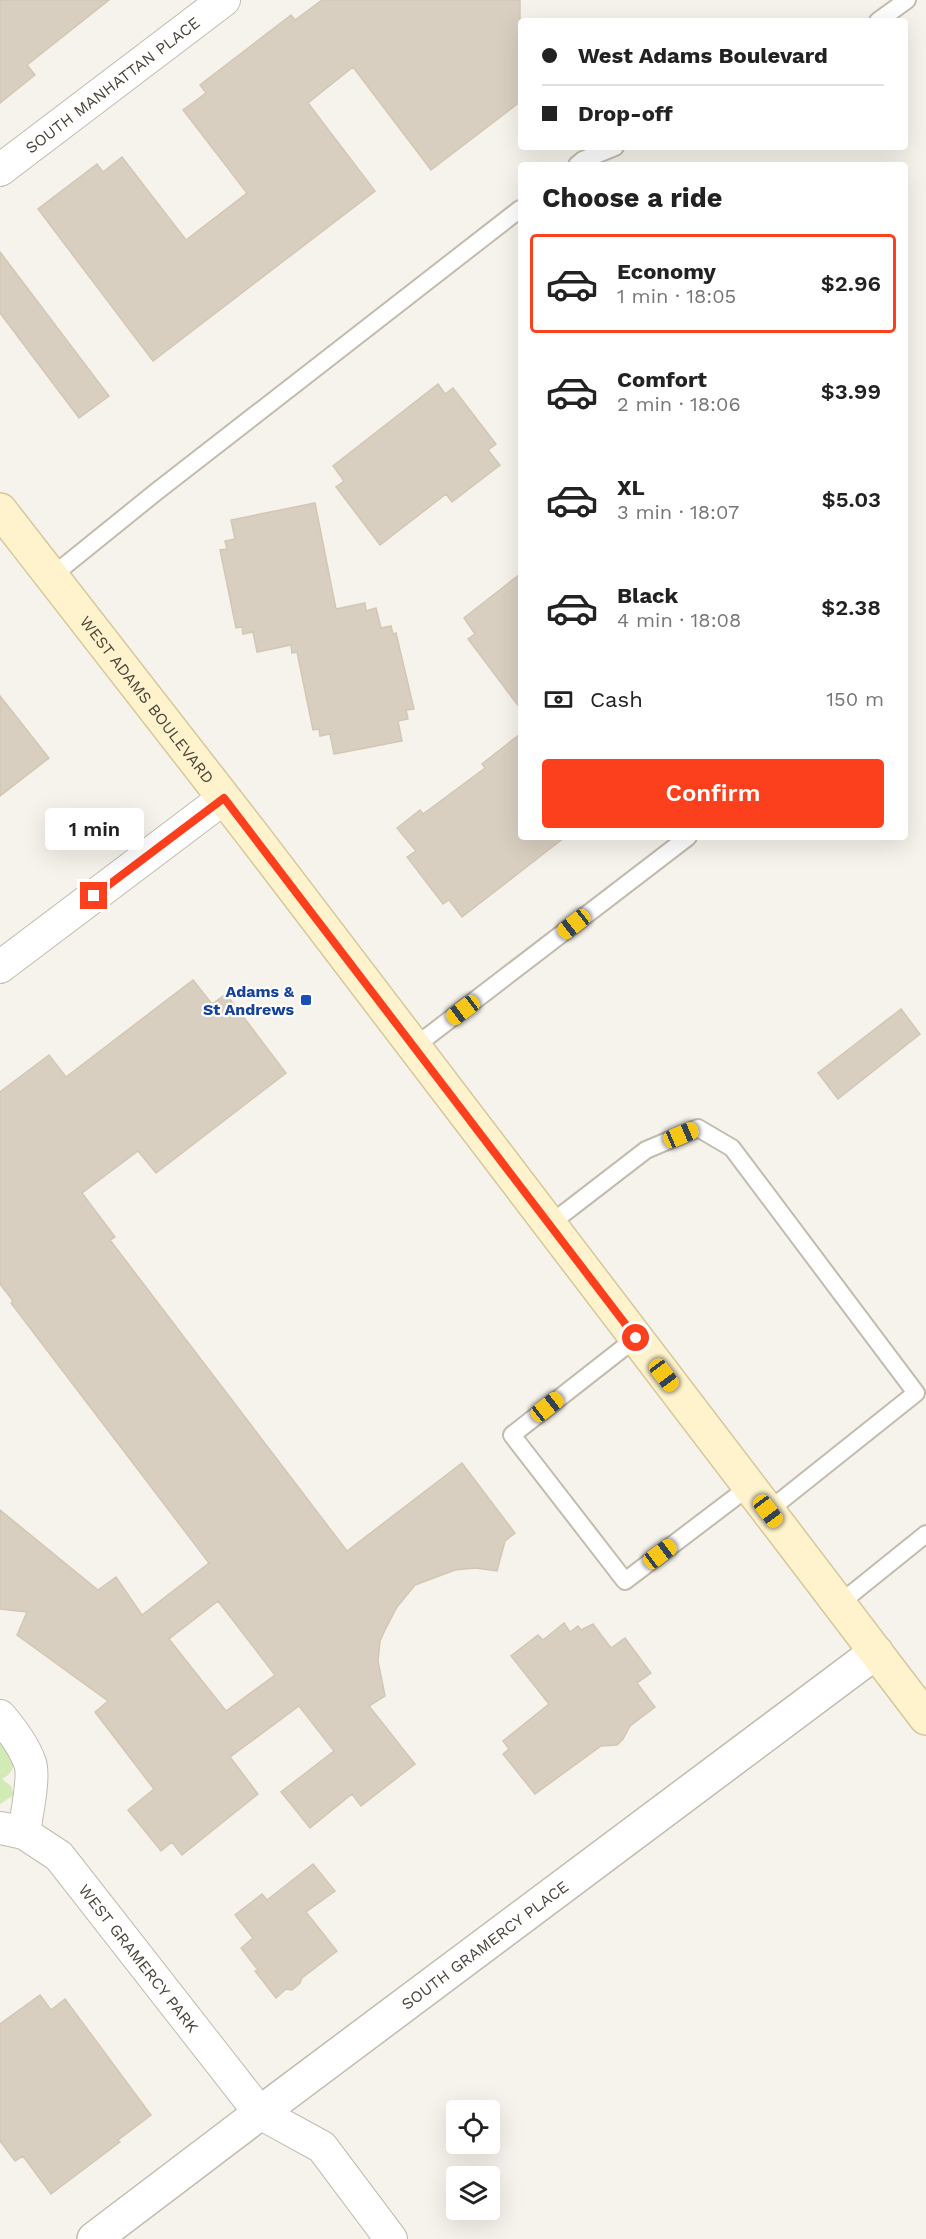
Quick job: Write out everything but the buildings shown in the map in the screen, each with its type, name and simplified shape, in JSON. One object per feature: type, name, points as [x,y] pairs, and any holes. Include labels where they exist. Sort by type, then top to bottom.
[{"type":"main road","name":"WEST ADAMS BOULEVARD","points":[[0,510],[224,798],[926,1719]]},
{"type":"street","name":"SOUTH MANHATTAN PLACE","points":[[0,170],[224,0]]},
{"type":"street","points":[[0,966],[224,798]]},
{"type":"street","name":"SOUTH GRAMERCY PLACE","points":[[94,2239],[876,1652]]},
{"type":"street","points":[[0,1716],[13,1731],[32,1765],[30,1792],[12,1830]]},
{"type":"street","name":"WEST GRAMERCY PARK","points":[[12,1830],[59,1856],[260,2113]]},
{"type":"street","points":[[260,2113],[322,2147],[391,2239]]},
{"type":"lane","points":[[882,18],[907,0]]},
{"type":"lane","points":[[581,162],[608,150]]},
{"type":"lane","points":[[52,576],[156,492],[518,211]]},
{"type":"lane","points":[[414,1047],[684,840]]},
{"type":"lane","points":[[550,1224],[646,1150],[698,1128],[732,1148],[921,1393],[759,1499],[625,1581],[512,1435],[636,1338]]},
{"type":"lane","points":[[839,1604],[926,1534]]},
{"type":"green space","points":[[0,1732],[10,1751],[13,1764],[9,1774],[2,1779],[11,1786],[14,1795],[0,1804]]},
{"type":"place","name":"Adams & St Andrews","points":[[306,1000]]},
{"type":"route","points":[[94,896],[224,798],[636,1338]]}]
